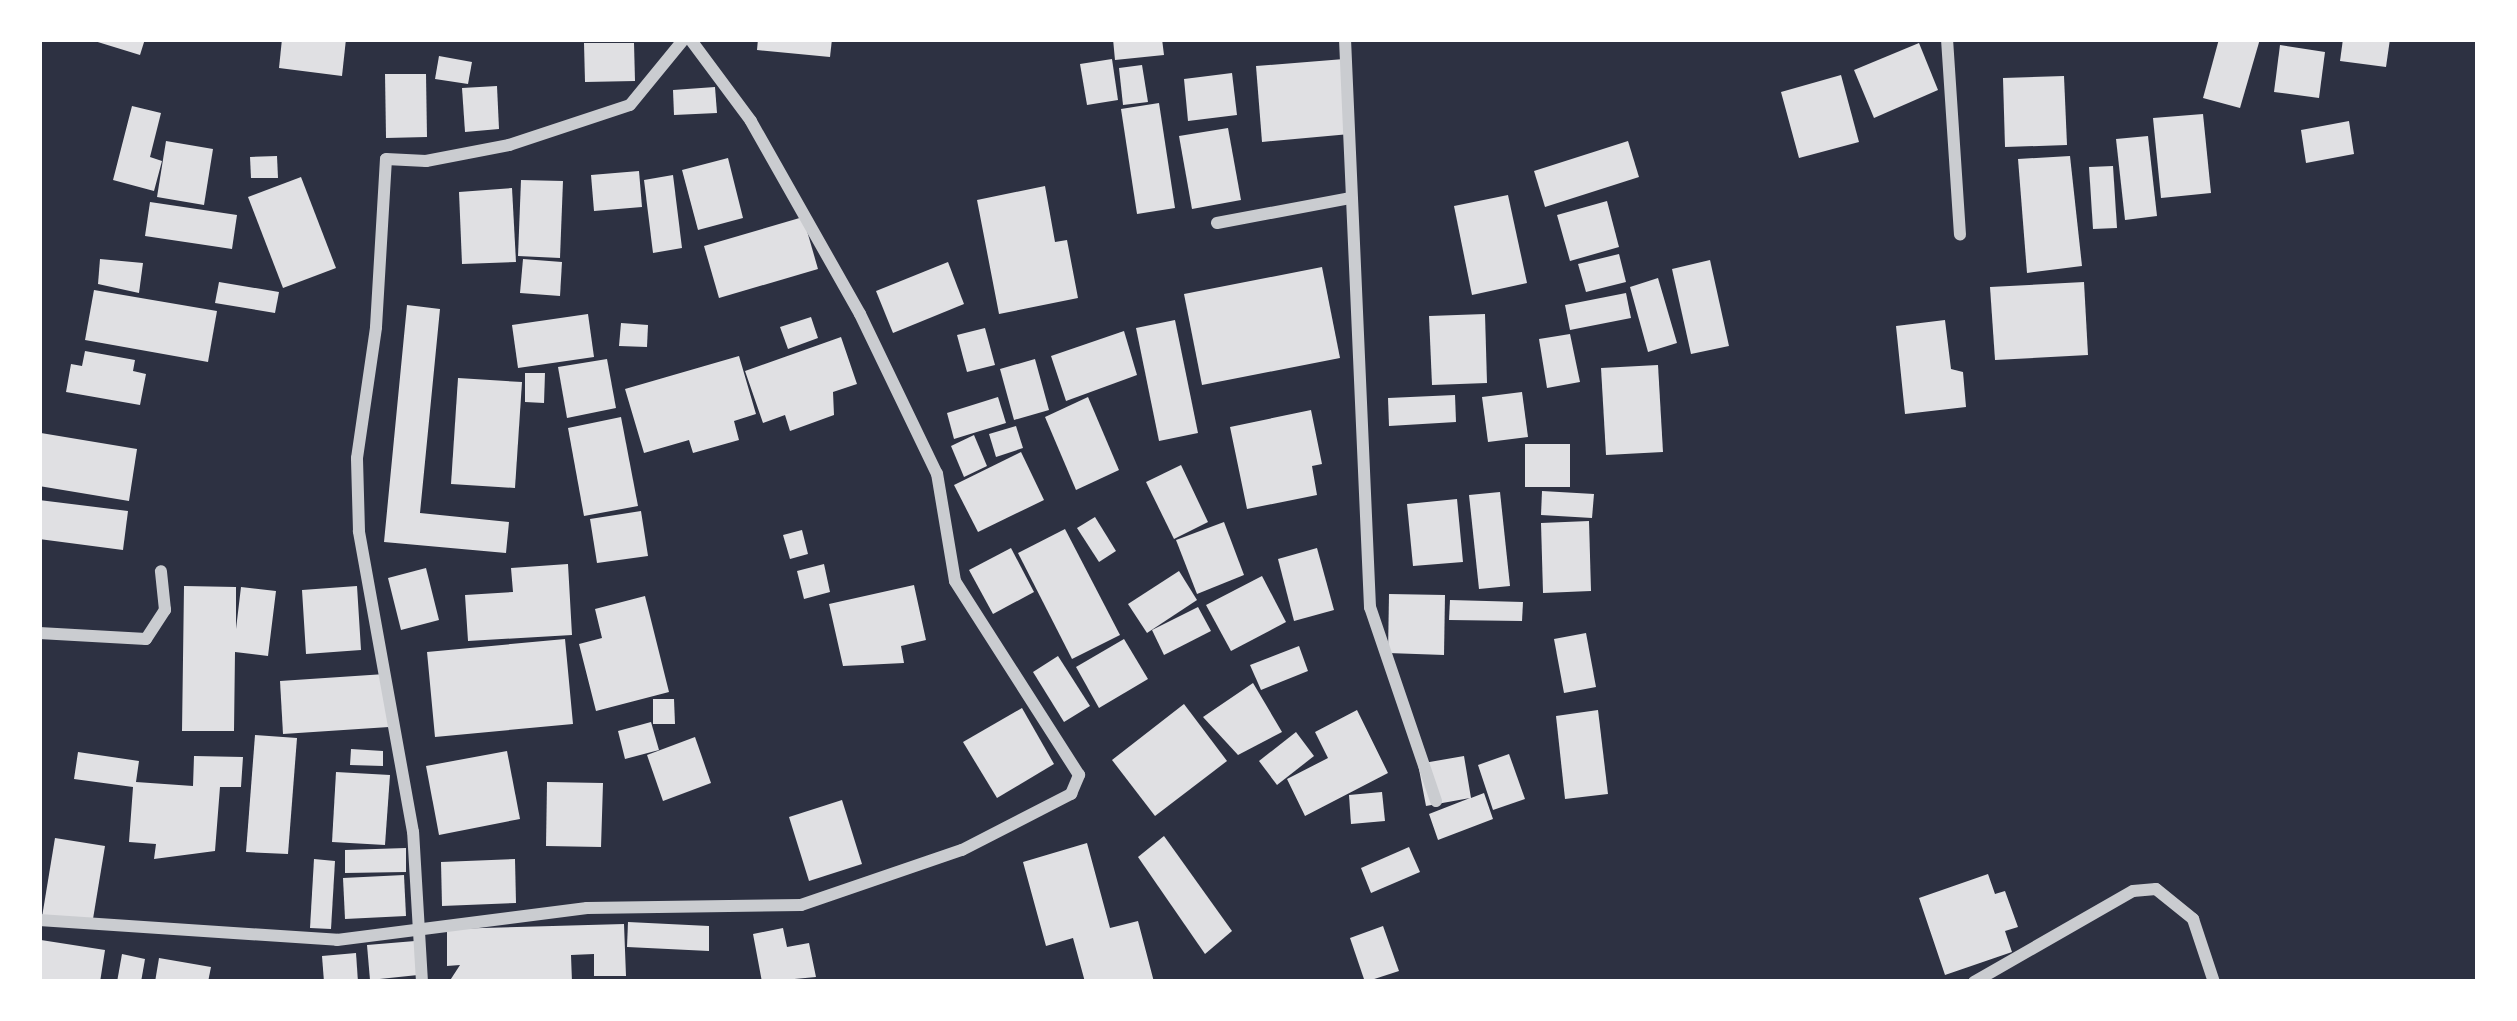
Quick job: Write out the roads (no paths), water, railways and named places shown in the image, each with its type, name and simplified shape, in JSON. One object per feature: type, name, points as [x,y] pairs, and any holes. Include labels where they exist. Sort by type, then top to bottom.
[{"type":"street","points":[[39,920],[337,940],[424,926],[587,908],[801,904],[962,850],[1048,809],[1077,785],[1069,757],[955,581],[937,474],[860,314],[751,121],[687,39],[631,105],[508,145],[425,161],[386,160],[376,327],[357,458],[359,531],[424,926],[422,982]]},
{"type":"street","points":[[1345,39],[1370,607],[1436,802]]},
{"type":"street","points":[[1947,39],[1960,235]]},
{"type":"street","points":[[1217,223],[1350,198]]},
{"type":"street","points":[[39,633],[146,639],[165,610],[161,571]]},
{"type":"street","points":[[1974,982],[2133,891],[2156,889],[2183,904],[2211,980]]}]
